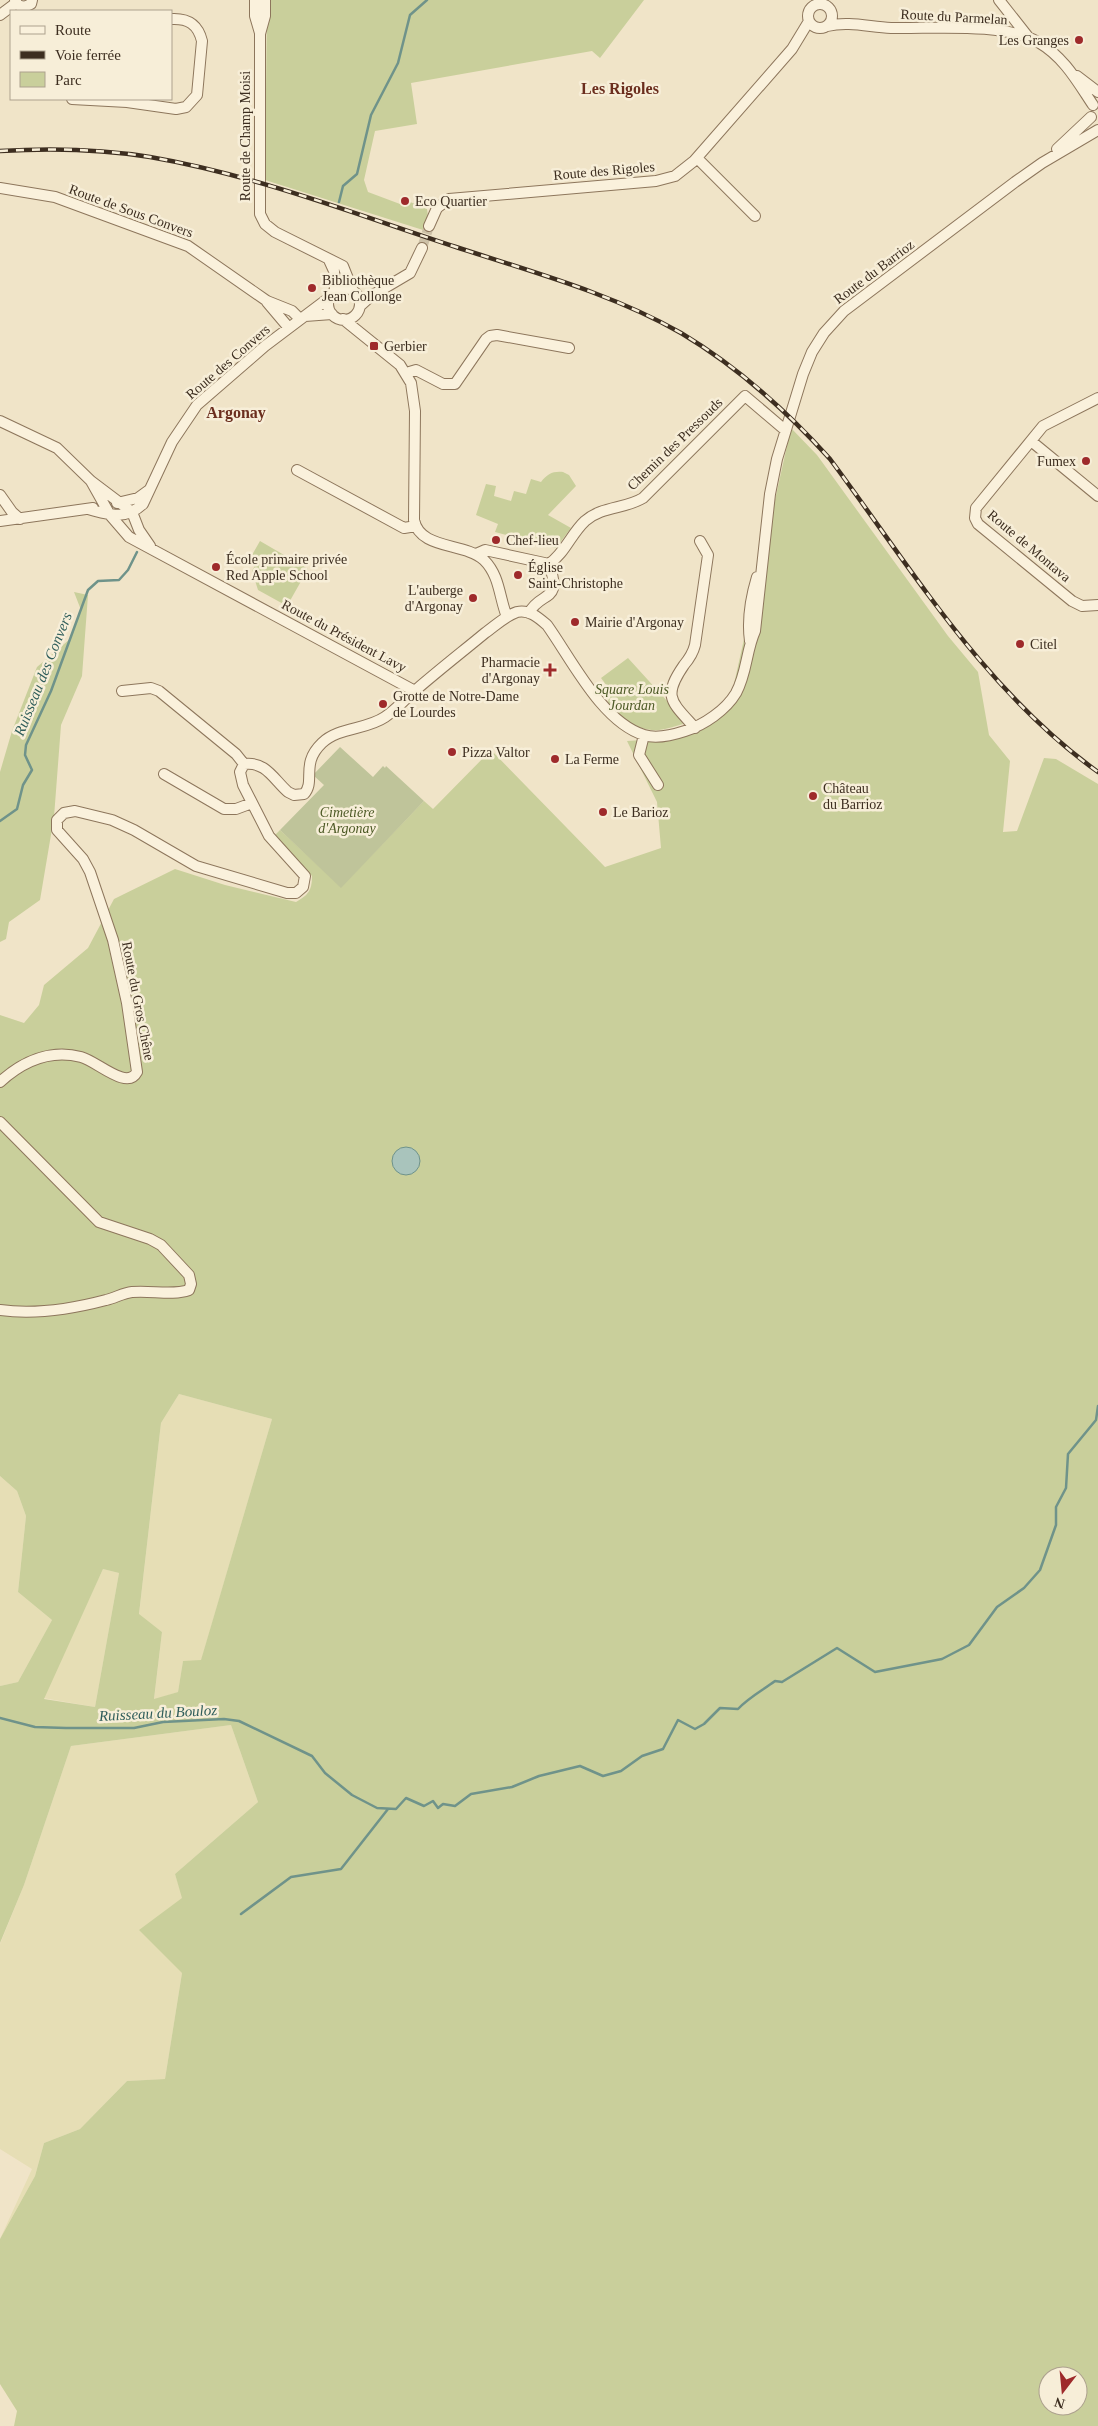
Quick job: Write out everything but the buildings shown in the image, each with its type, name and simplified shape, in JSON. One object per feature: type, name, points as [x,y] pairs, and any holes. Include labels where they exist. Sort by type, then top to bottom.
[{"type":"street","name":"Route de Champ Moisi","points":[[255,0],[254,16],[260,34]]},
{"type":"street","name":"Route de Champ Moisi","points":[[265,0],[265,16],[260,34],[260,214],[266,224],[275,232],[343,266],[354,292]]},
{"type":"street","points":[[802,0],[812,9],[814,26],[824,27],[832,18],[832,11],[824,4],[812,9]]},
{"type":"street","points":[[999,0],[1009,10],[1029,38]]},
{"type":"street","points":[[0,15],[15,1],[20,7],[30,6]]},
{"type":"street","name":"Route des Rigoles","points":[[429,226],[437,208],[449,199],[656,181],[674,176],[686,169],[697,158],[797,43],[812,9]]},
{"type":"street","points":[[1006,32],[1010,20],[1009,10]]},
{"type":"street","name":"Route du Parmelan","points":[[832,11],[852,23]]},
{"type":"street","points":[[90,100],[127,102],[176,109],[190,105],[197,95],[202,42],[198,28],[186,20],[172,20]]},
{"type":"street","name":"Route du Parmelan","points":[[824,27],[852,23],[890,28],[1006,32],[1029,38],[1055,54],[1095,102]]},
{"type":"street","name":"Route des Rigoles","points":[[797,43],[824,27]]},
{"type":"street","name":"Route du Parmelan","points":[[1071,71],[1098,92]]},
{"type":"street","points":[[1095,102],[1091,117],[1098,128]]},
{"type":"street","name":"Route du Barrioz","points":[[1042,163],[1091,117]]},
{"type":"street","name":"Route du Barrioz","points":[[644,736],[663,736],[695,728],[723,709],[735,694],[744,674],[750,642],[755,631],[761,591],[770,494],[785,430],[802,374],[812,352],[824,333],[844,311],[1042,163],[1098,128]]},
{"type":"street","points":[[697,158],[755,216]]},
{"type":"street","name":"Route de Sous Convers","points":[[0,188],[55,197],[179,242],[205,256],[267,301],[292,311],[302,318]]},
{"type":"street","points":[[343,320],[353,317],[359,308],[378,292],[410,273],[422,248]]},
{"type":"street","points":[[329,260],[334,271],[329,308],[332,314],[343,320],[362,337],[392,358],[406,373],[414,395],[414,501],[416,526],[426,538],[476,554],[485,562],[498,581],[507,617]]},
{"type":"street","points":[[332,294],[344,288],[354,292],[378,292]]},
{"type":"street","points":[[354,292],[359,298],[362,337]]},
{"type":"street","name":"Route des Convers","points":[[132,512],[143,504],[172,442],[196,405],[332,294]]},
{"type":"street","name":"Route de Sous Convers","points":[[267,301],[288,328]]},
{"type":"street","points":[[302,318],[332,314]]},
{"type":"street","points":[[406,373],[416,370],[443,384],[455,384],[486,339],[497,335],[569,348]]},
{"type":"street","name":"Chemin des Pressouds","points":[[550,564],[560,555],[586,520],[604,509],[637,502],[643,498],[745,396],[785,430]]},
{"type":"street","name":"Route de Montava","points":[[1098,398],[1046,424],[976,508],[974,514],[976,521],[1075,603],[1086,606],[1098,605]]},
{"type":"street","name":"Route du Président Lavy","points":[[0,421],[57,448],[91,480],[132,512],[138,530],[154,550]]},
{"type":"street","points":[[1030,441],[1098,496]]},
{"type":"street","points":[[297,470],[404,528],[416,526]]},
{"type":"street","name":"Route du Président Lavy","points":[[91,480],[110,515],[129,537],[415,690],[507,617],[518,612],[533,615]]},
{"type":"street","points":[[0,522],[122,503],[138,498],[150,489]]},
{"type":"street","points":[[0,495],[12,512],[20,519]]},
{"type":"street","points":[[88,509],[119,516],[132,512]]},
{"type":"street","points":[[695,728],[674,703],[670,689],[692,654],[695,645],[708,555],[700,541]]},
{"type":"street","points":[[476,554],[485,550],[550,564],[554,581],[553,591],[547,598],[537,602],[533,615],[551,631],[607,712],[622,725],[644,736],[639,755],[658,785]]},
{"type":"street","points":[[122,692],[151,688],[159,691],[236,754],[244,764],[252,762],[259,765],[272,775],[288,792],[294,795],[304,794],[309,784],[309,764],[312,756],[322,743],[335,735],[370,725],[387,716],[415,690]]},
{"type":"street","name":"Route du Gros Chêne","points":[[0,1082],[23,1065],[39,1058],[62,1055],[92,1060],[120,1078],[129,1080],[134,1077],[138,1067],[127,1003],[112,940],[90,872],[83,859],[57,830],[56,825],[59,817],[69,811],[75,811],[112,820],[134,830],[206,870],[287,894],[299,892],[304,884],[305,876],[273,843],[241,779],[240,772],[244,764]]},
{"type":"street","points":[[164,774],[224,809],[236,809],[252,803]]},
{"type":"street","points":[[0,1122],[99,1222],[150,1239],[161,1245],[190,1275],[191,1284],[189,1290],[183,1292],[150,1290],[129,1292],[107,1300],[51,1311],[0,1310]]},
{"type":"shaded area","points":[[179,1394],[272,1419],[201,1661],[183,1661],[178,1692],[154,1700],[162,1632],[139,1615],[161,1423]]},
{"type":"shaded area","points":[[0,1476],[17,1491],[26,1516],[18,1592],[52,1620],[18,1682],[0,1686]]},
{"type":"shaded area","points":[[103,1569],[119,1573],[95,1707],[43,1698]]},
{"type":"shaded area","points":[[231,1725],[258,1802],[175,1874],[183,1898],[182,1973],[165,2079],[127,2081],[80,2129],[44,2143],[35,2176],[0,2239],[32,2169],[0,2149],[0,1944],[24,1885],[71,1746]]},
{"type":"green space","points":[[267,0],[644,0],[600,58],[592,51],[411,83],[417,124],[375,131],[364,180],[368,192],[400,204],[403,199],[427,209],[428,217],[423,230],[265,180]]},
{"type":"green space","points":[[791,428],[817,455],[948,636],[978,672],[989,735],[1010,761],[1003,832],[1017,831],[1044,758],[1056,759],[1098,784],[1098,2426],[14,2426],[17,2411],[0,2384],[0,2239],[35,2176],[44,2143],[80,2129],[127,2081],[165,2079],[182,1973],[139,1930],[182,1898],[175,1874],[258,1802],[231,1725],[71,1746],[24,1885],[0,1943],[0,1686],[18,1682],[52,1620],[18,1592],[26,1516],[17,1491],[0,1476],[0,1015],[24,1023],[39,1005],[44,985],[88,948],[114,899],[175,869],[225,885],[296,902],[308,892],[312,876],[274,836],[280,830],[341,887],[424,801],[433,809],[491,750],[605,867],[661,848],[657,802],[627,741],[660,739],[682,735],[730,702]],"holes":[[[179,1394],[272,1419],[201,1660],[183,1661],[178,1692],[154,1699],[162,1632],[139,1614],[161,1423]],[[103,1569],[119,1573],[95,1707],[44,1699]]]},
{"type":"green space","points":[[563,472],[569,475],[576,486],[548,515],[571,528],[556,548],[495,532],[498,524],[476,515],[486,484],[496,486],[494,496],[511,501],[514,491],[526,494],[531,479],[541,482],[550,474]]},
{"type":"green space","points":[[260,541],[308,569],[287,606],[258,590],[252,571],[259,558],[252,555]]},
{"type":"green space","points":[[74,592],[88,595],[82,676],[61,725],[54,817],[40,900],[9,922],[6,939],[0,942],[0,772],[12,731],[37,667],[70,639],[81,610]]},
{"type":"green space","name":"Square Louis Jourdan","points":[[628,658],[678,713],[683,724],[659,730],[644,729],[630,723],[612,709],[608,703],[610,690],[601,678]]},
{"type":"green space","name":"Cimetière d'Argonay","points":[[340,747],[373,777],[383,766],[385,768],[386,766],[424,801],[341,888],[280,830],[324,785],[313,775]]},
{"type":"water","points":[[406,1147],[416,1151],[420,1161],[416,1171],[406,1175],[396,1171],[392,1161],[396,1151]]},
{"type":"waterway","name":"Ruisseau des Convers","points":[[339,202],[343,186],[357,174],[371,115],[398,63],[410,15],[427,0]]},
{"type":"waterway","name":"Ruisseau des Convers","points":[[0,821],[17,809],[23,785],[32,770],[25,755],[26,745],[51,691],[88,590],[98,581],[119,580],[128,570],[137,552]]},
{"type":"waterway","name":"Ruisseau du Bouloz","points":[[0,1718],[35,1727],[66,1728],[134,1728],[163,1722],[224,1719],[239,1721],[312,1756],[325,1773],[352,1795],[377,1808],[396,1809],[406,1798],[424,1806],[433,1801],[438,1808],[443,1804],[455,1806],[471,1794],[512,1787],[539,1776],[580,1766],[603,1776],[621,1771],[642,1756],[663,1749],[678,1720],[695,1729],[704,1724],[720,1708],[738,1709],[775,1681],[782,1682],[837,1648],[875,1672],[942,1659],[969,1645],[997,1607],[1024,1588],[1040,1570],[1056,1525],[1056,1507],[1066,1488],[1068,1454],[1096,1420],[1098,1406]]},
{"type":"waterway","points":[[241,1914],[291,1877],[341,1869],[388,1809]]},
{"type":"tunnel","points":[[422,248],[429,226]]},
{"type":"railway","points":[[0,151],[57,149],[113,152],[150,157],[228,174],[304,196],[571,284],[627,306],[681,333],[742,375],[796,423],[830,459],[921,585],[985,666],[1057,740],[1098,772]]},
{"type":"place","name":"Les Granges","points":[[1079,40]]},
{"type":"place","name":"Eco Quartier","points":[[405,201]]},
{"type":"place","name":"Bibliothèque Jean Collonge","points":[[312,288]]},
{"type":"place","name":"Gerbier","points":[[374,346]]},
{"type":"place","name":"Fumex","points":[[1086,461]]},
{"type":"place","name":"Chef-lieu","points":[[496,540]]},
{"type":"place","name":"École primaire privée Red Apple School","points":[[216,567]]},
{"type":"place","name":"Église Saint-Christophe","points":[[518,575]]},
{"type":"place","name":"L'auberge d'Argonay","points":[[473,598]]},
{"type":"place","name":"Mairie d'Argonay","points":[[575,622]]},
{"type":"place","name":"Citel","points":[[1020,644]]},
{"type":"place","name":"Pharmacie d'Argonay","points":[[550,670]]},
{"type":"place","name":"Grotte de Notre-Dame de Lourdes","points":[[383,704]]},
{"type":"place","name":"Pizza Valtor","points":[[452,752]]},
{"type":"place","name":"La Ferme","points":[[555,759]]},
{"type":"place","name":"Château du Barrioz","points":[[813,796]]},
{"type":"place","name":"Le Barioz","points":[[603,812]]},
{"type":"district","name":"Les Rigoles","points":[[620,88]]},
{"type":"district","name":"Argonay","points":[[236,412]]}]
